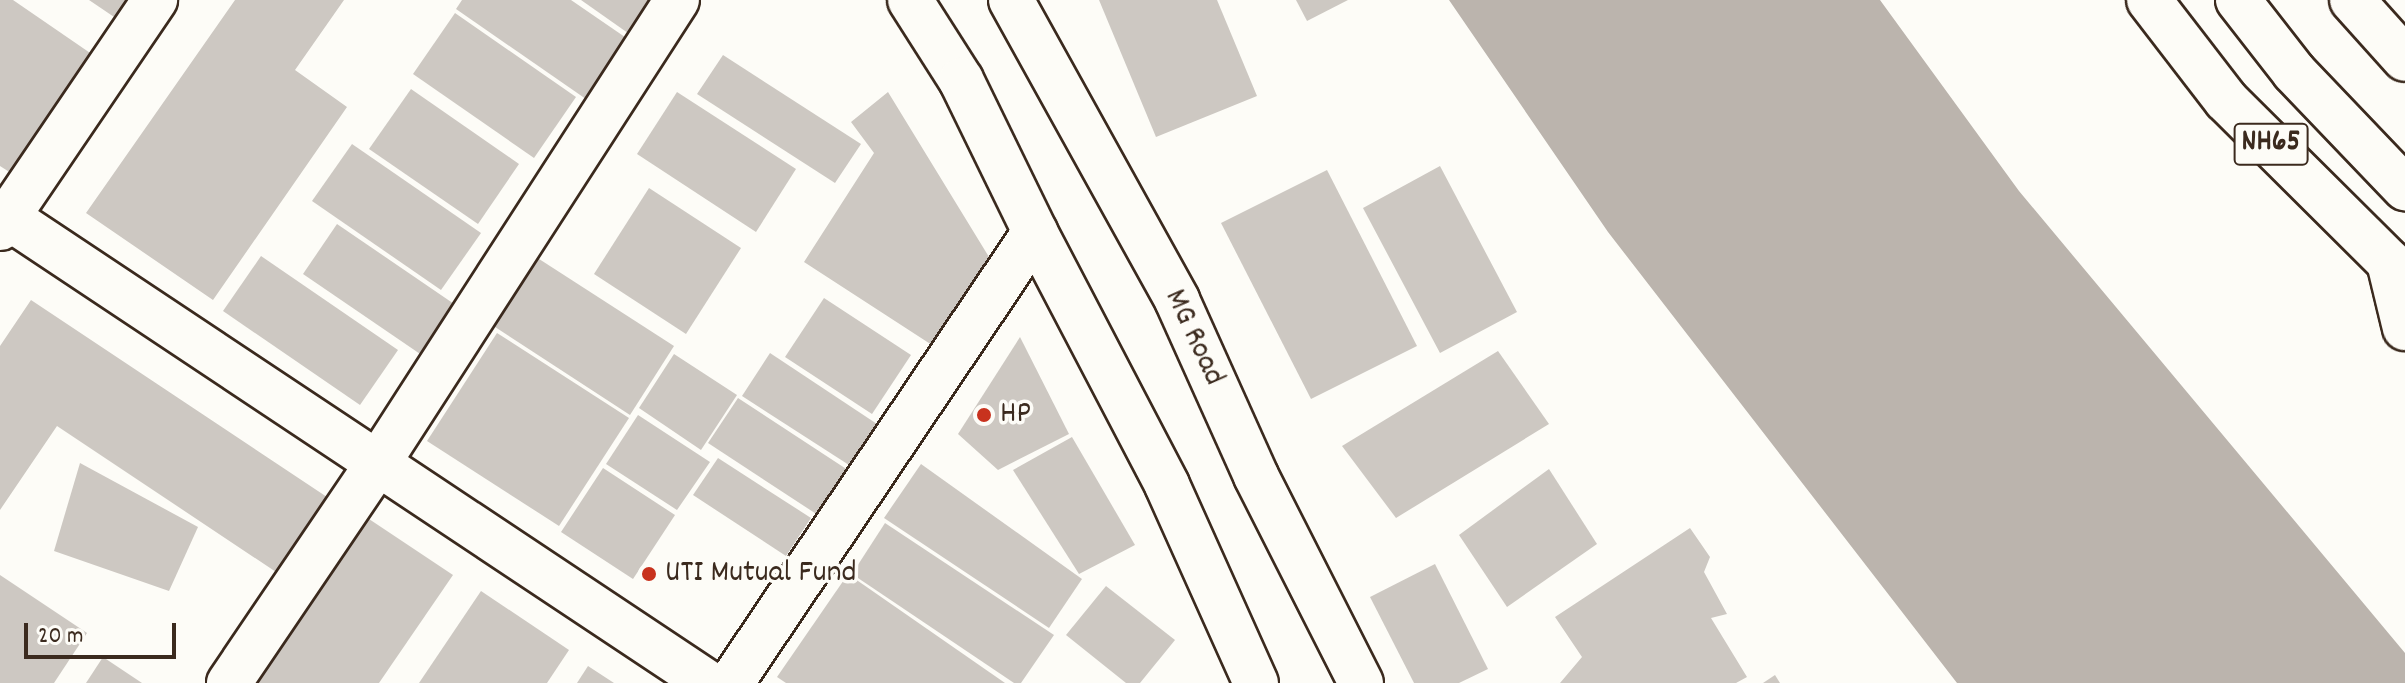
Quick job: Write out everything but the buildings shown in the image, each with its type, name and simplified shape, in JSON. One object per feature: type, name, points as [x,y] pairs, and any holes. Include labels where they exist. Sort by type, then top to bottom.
[{"type":"main road","points":[[155,0],[2,219],[378,463],[708,683]]},
{"type":"main road","points":[[229,683],[378,463],[677,0]]},
{"type":"main road","points":[[910,0],[961,80],[1035,232],[1167,485],[1256,683]]},
{"type":"main road","name":"MG Road","points":[[1011,0],[1048,72],[1177,300],[1256,476],[1361,683]]},
{"type":"main road","name":"NH65","points":[[2149,0],[2226,100],[2397,270]]},
{"type":"main road","name":"NH65","points":[[2238,0],[2294,72],[2405,188]]},
{"type":"main road","points":[[2352,0],[2405,59]]},
{"type":"main road","points":[[731,683],[1035,232]]},
{"type":"main road","points":[[2397,270],[2405,328]]},
{"type":"shaded area","points":[[1449,0],[1880,0],[2019,191],[2405,653],[2405,683],[1957,683],[1608,232]]},
{"type":"place","name":"HP","points":[[984,415]]},
{"type":"place","name":"UTI Mutual Fund","points":[[649,574]]}]
